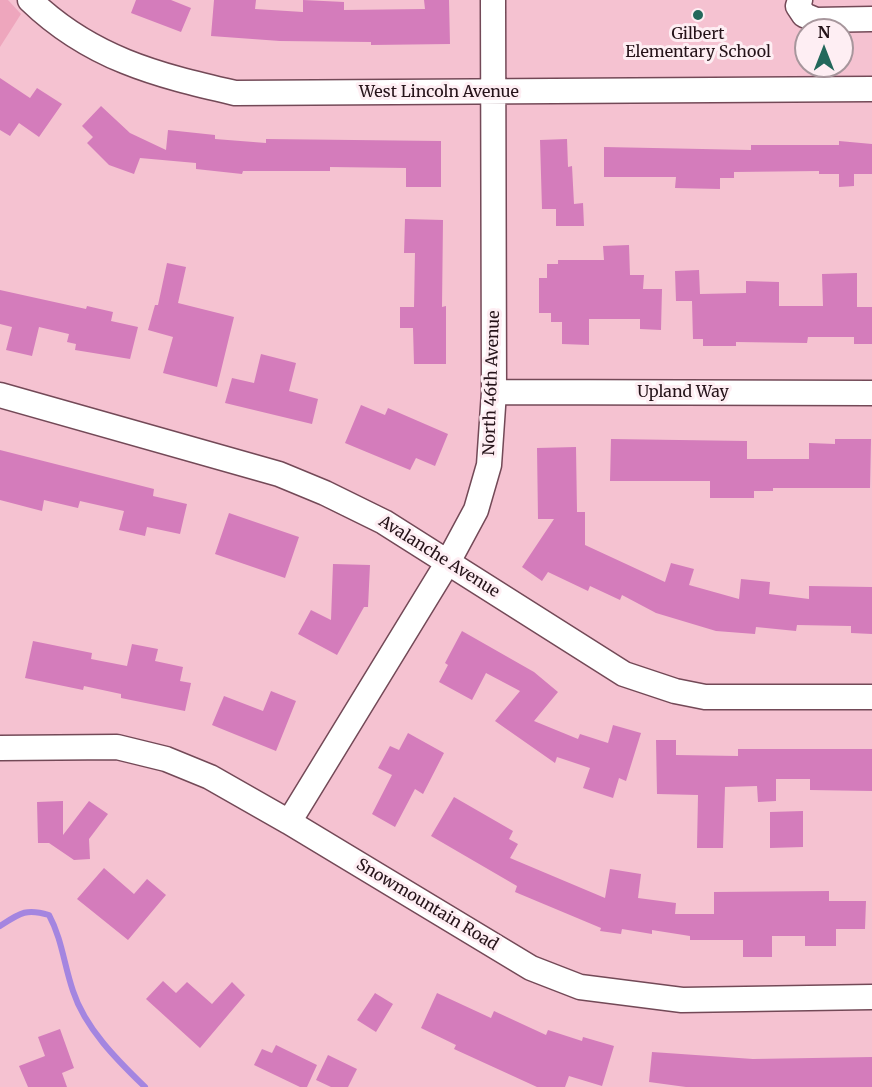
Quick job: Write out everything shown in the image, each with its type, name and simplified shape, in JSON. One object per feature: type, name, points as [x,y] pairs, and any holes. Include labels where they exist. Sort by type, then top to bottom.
[{"type":"street","name":"West Lincoln Avenue","points":[[30,0],[51,21],[105,55],[161,76],[235,93],[872,89]]},
{"type":"street","name":"North 46th Avenue","points":[[290,822],[448,562],[476,510],[489,465],[494,392],[493,0]]},
{"type":"street","points":[[800,0],[798,6],[804,15],[816,20],[872,18]]},
{"type":"street","name":"Upland Way","points":[[494,392],[872,393]]},
{"type":"street","name":"Avalanche Avenue","points":[[0,395],[279,474],[384,522],[624,674],[675,691],[705,696],[872,697]]},
{"type":"street","name":"Snowmountain Road","points":[[0,748],[117,747],[166,759],[210,777],[290,822],[531,968],[580,987],[682,1000],[872,997]]},
{"type":"shaded area","points":[[0,0],[8,0],[21,14],[0,47]]},
{"type":"building","points":[[136,0],[171,0],[191,8],[181,32],[131,13]]},
{"type":"building","points":[[214,0],[256,0],[255,9],[303,12],[303,0],[344,2],[344,10],[425,9],[424,0],[449,0],[450,44],[371,45],[371,42],[280,41],[211,36]]},
{"type":"building","points":[[0,78],[30,98],[37,88],[62,104],[39,137],[19,123],[10,136],[0,130]]},
{"type":"building","points":[[101,106],[130,133],[166,150],[168,130],[215,135],[215,139],[266,143],[266,139],[441,141],[441,187],[406,187],[406,168],[330,167],[330,171],[243,171],[242,174],[196,169],[196,163],[140,158],[134,174],[109,165],[87,143],[93,137],[82,126]]},
{"type":"building","points":[[567,139],[568,167],[572,166],[574,204],[583,203],[584,226],[556,226],[556,209],[542,209],[540,140]]},
{"type":"building","points":[[839,141],[872,144],[872,174],[854,174],[854,186],[839,187],[839,174],[819,174],[819,171],[734,172],[734,178],[720,178],[720,189],[675,188],[676,177],[604,177],[604,147],[751,150],[751,145],[839,145]]},
{"type":"building","points":[[405,219],[443,220],[442,307],[446,306],[446,364],[414,364],[413,328],[400,328],[400,307],[414,307],[415,253],[404,253]]},
{"type":"building","points":[[629,245],[630,275],[644,275],[643,289],[662,289],[661,330],[640,329],[640,319],[589,319],[589,345],[562,344],[562,322],[551,322],[551,313],[539,313],[539,278],[547,278],[547,264],[558,264],[558,260],[604,260],[603,246]]},
{"type":"building","points":[[167,263],[186,267],[178,303],[234,317],[217,387],[163,373],[173,337],[148,330],[155,305],[158,305]]},
{"type":"building","points":[[699,270],[700,294],[746,293],[746,281],[779,282],[779,306],[823,306],[822,274],[857,273],[857,307],[872,307],[872,344],[854,344],[854,337],[808,337],[807,343],[736,342],[736,346],[703,346],[703,339],[693,339],[692,301],[676,301],[675,271]]},
{"type":"building","points":[[0,290],[86,309],[87,306],[113,312],[111,321],[138,327],[130,359],[75,350],[76,344],[67,342],[69,334],[39,327],[32,356],[6,350],[12,327],[0,324]]},
{"type":"building","points":[[261,354],[296,363],[289,391],[318,399],[312,424],[225,403],[232,378],[254,383]]},
{"type":"building","points":[[361,405],[385,415],[388,408],[448,434],[435,466],[416,458],[410,470],[345,443]]},
{"type":"building","points":[[611,439],[747,441],[747,459],[809,459],[809,443],[835,444],[835,439],[871,439],[870,488],[773,488],[773,491],[754,491],[754,498],[710,498],[710,481],[610,481]]},
{"type":"building","points":[[576,447],[577,512],[585,512],[585,545],[665,582],[671,563],[694,569],[689,585],[739,599],[741,579],[770,582],[769,594],[809,599],[809,586],[872,587],[872,634],[851,633],[851,626],[797,625],[796,631],[756,627],[755,634],[716,631],[656,613],[622,595],[620,600],[590,586],[588,591],[548,572],[542,581],[522,567],[554,519],[538,519],[537,448]]},
{"type":"building","points":[[0,450],[154,489],[153,496],[187,504],[180,534],[147,527],[145,536],[119,530],[124,511],[80,501],[78,508],[44,500],[42,511],[0,500]]},
{"type":"building","points":[[229,513],[299,537],[285,578],[215,554]]},
{"type":"building","points":[[333,564],[370,565],[368,607],[364,607],[337,655],[298,634],[311,610],[331,620]]},
{"type":"building","points":[[462,631],[534,672],[558,692],[534,721],[578,739],[580,734],[608,743],[613,725],[641,733],[626,781],[619,778],[613,798],[583,788],[590,768],[557,757],[555,763],[495,721],[520,691],[486,673],[472,700],[439,682],[448,665],[445,663]]},
{"type":"building","points":[[33,641],[92,653],[91,659],[127,666],[132,644],[158,649],[155,661],[183,667],[180,681],[191,683],[185,711],[121,698],[121,694],[84,686],[83,690],[25,678]]},
{"type":"building","points":[[271,691],[296,701],[276,751],[212,725],[224,696],[263,711]]},
{"type":"building","points":[[408,733],[444,753],[423,794],[415,789],[395,827],[372,814],[392,775],[378,768],[390,746],[399,750]]},
{"type":"building","points":[[656,740],[676,740],[676,755],[738,756],[738,749],[872,749],[872,791],[810,790],[810,779],[776,779],[776,801],[758,802],[757,786],[725,787],[723,848],[697,848],[698,795],[657,794]]},
{"type":"building","points":[[454,797],[513,831],[509,839],[518,844],[510,858],[605,898],[610,869],[641,874],[638,898],[676,903],[675,914],[714,914],[714,892],[829,891],[829,901],[866,901],[865,929],[836,929],[836,946],[805,946],[805,936],[772,936],[772,957],[743,957],[743,940],[690,940],[690,936],[652,930],[652,934],[622,929],[621,934],[600,931],[601,928],[515,892],[517,886],[431,836]]},
{"type":"building","points":[[63,801],[63,835],[89,801],[108,814],[89,839],[90,859],[74,860],[49,843],[38,843],[37,802]]},
{"type":"building","points":[[803,811],[803,847],[770,848],[770,812]]},
{"type":"building","points":[[104,868],[134,894],[147,879],[166,895],[128,940],[77,899]]},
{"type":"building","points":[[163,981],[176,993],[187,982],[212,1004],[232,982],[245,995],[200,1048],[146,999]]},
{"type":"building","points":[[375,993],[393,1004],[376,1032],[357,1020]]},
{"type":"building","points":[[437,993],[491,1018],[494,1011],[546,1035],[548,1030],[582,1041],[583,1037],[614,1046],[602,1086],[569,1076],[565,1087],[537,1087],[454,1049],[456,1045],[421,1028]]},
{"type":"building","points":[[60,1029],[74,1068],[62,1073],[67,1087],[28,1087],[19,1066],[45,1056],[38,1037]]},
{"type":"building","points":[[276,1045],[317,1065],[307,1087],[300,1087],[254,1065],[262,1049],[272,1053]]},
{"type":"building","points":[[652,1052],[753,1059],[872,1057],[872,1087],[686,1087],[649,1082]]},
{"type":"building","points":[[328,1055],[357,1069],[348,1087],[331,1087],[316,1080]]},
{"type":"waterway","points":[[0,926],[23,913],[34,912],[49,915],[57,933],[73,991],[85,1018],[113,1055],[145,1087]]},
{"type":"place","name":"Gilbert Elementary School","points":[[698,15]]}]
